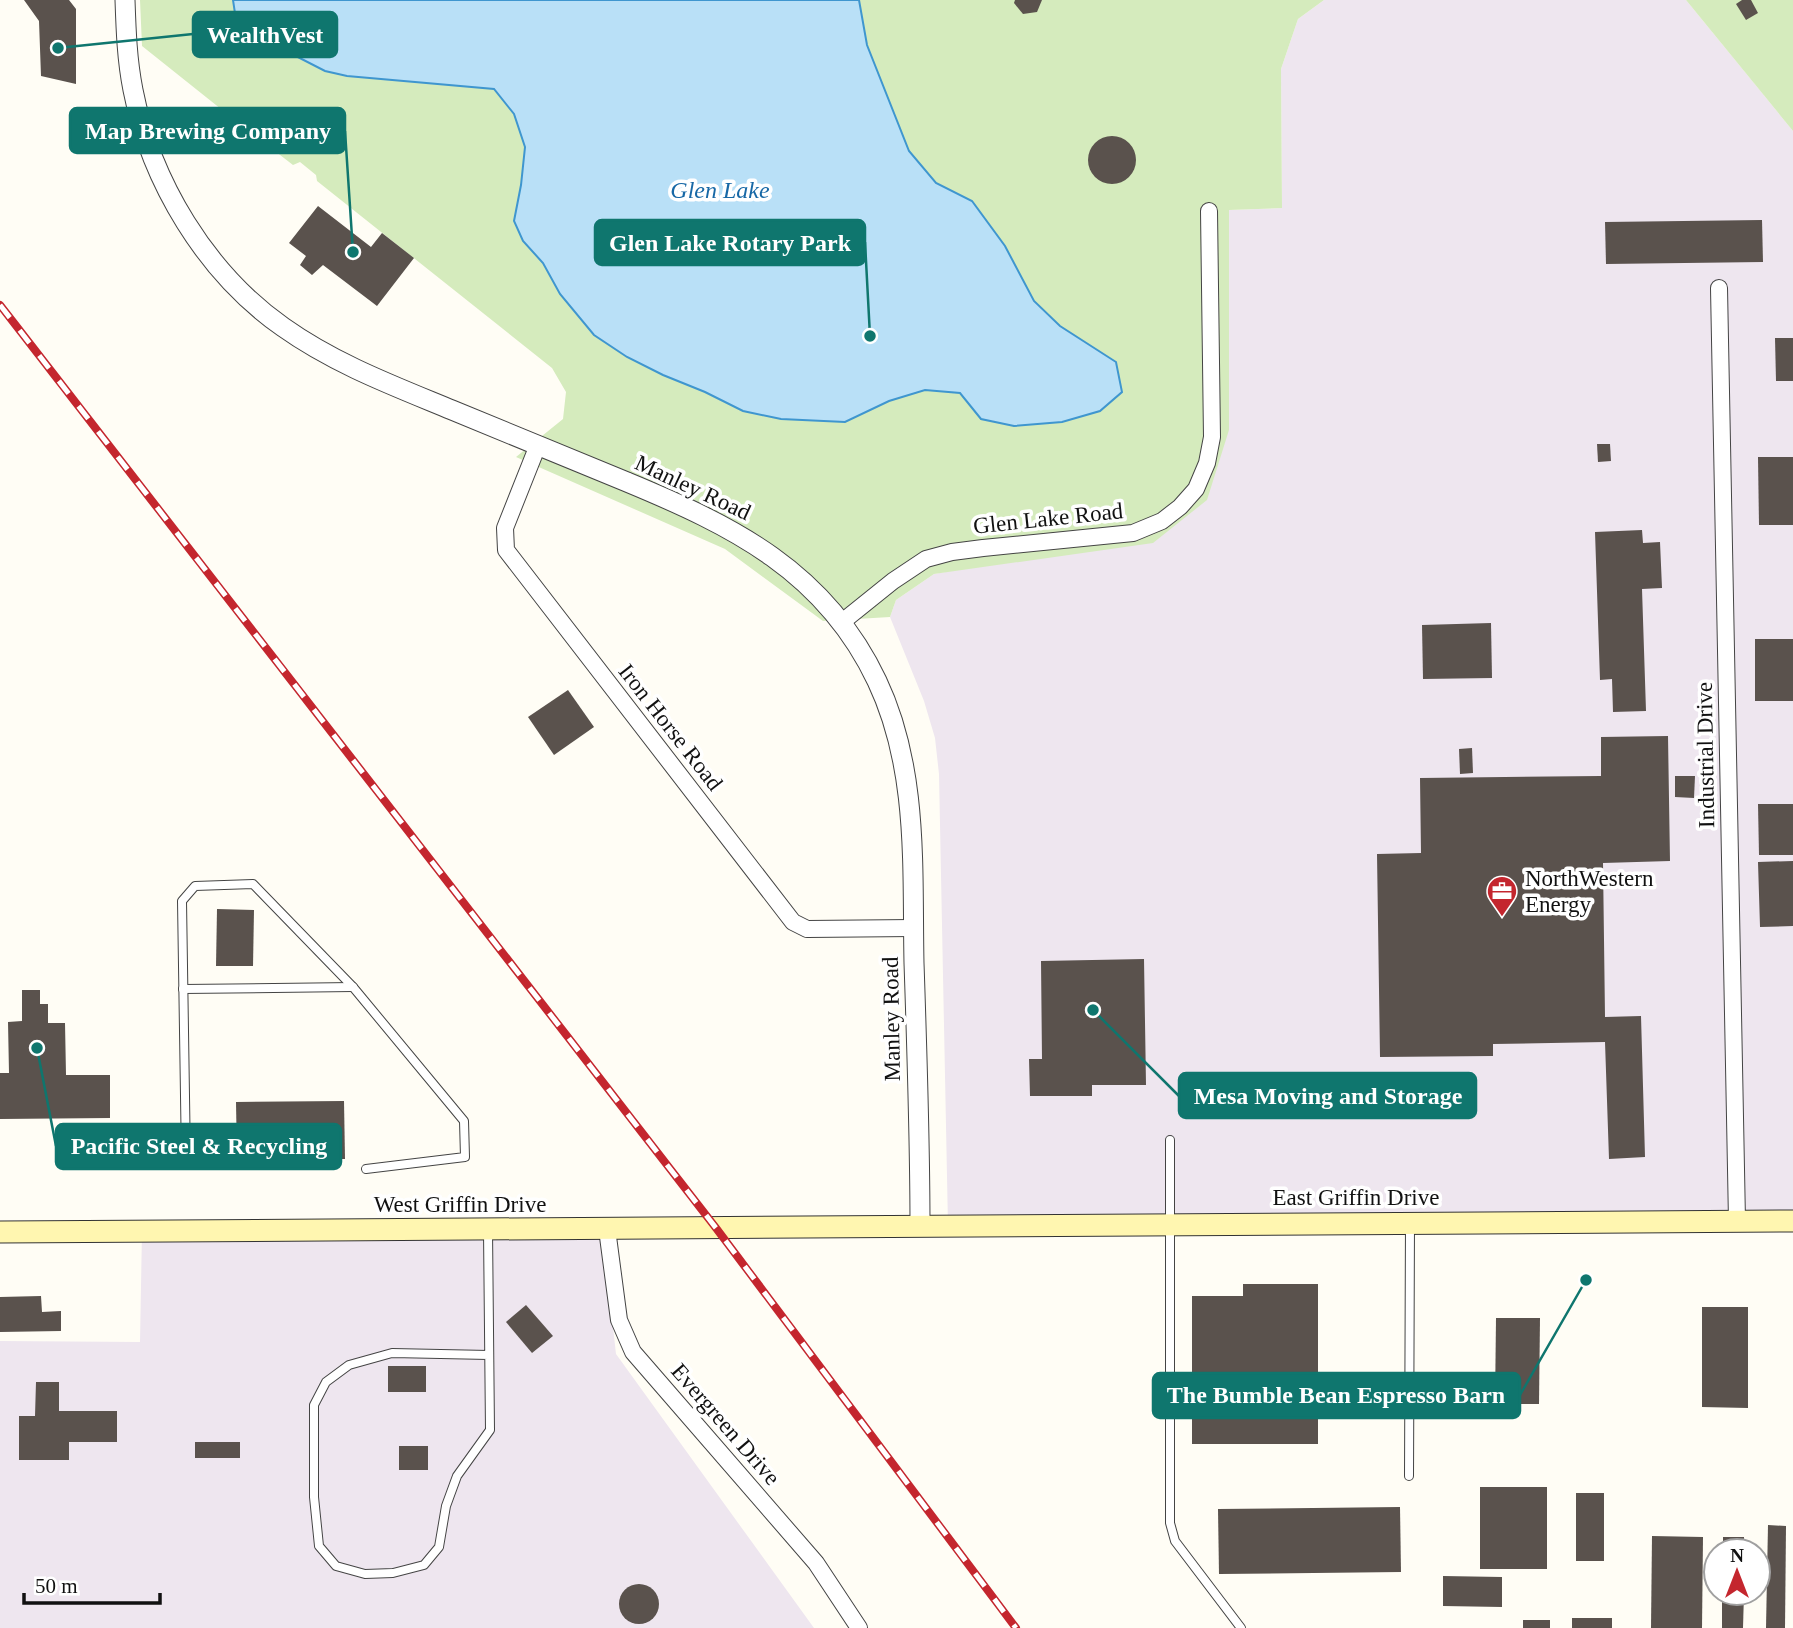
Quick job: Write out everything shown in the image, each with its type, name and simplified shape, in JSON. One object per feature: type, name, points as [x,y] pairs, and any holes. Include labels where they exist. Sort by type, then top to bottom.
[{"type":"main road","name":"East Griffin Drive","points":[[920,1226],[1793,1221]]},
{"type":"main road","name":"West Griffin Drive","points":[[0,1232],[920,1226]]},
{"type":"street","name":"Manley Road","points":[[125,0],[129,65],[143,128],[169,192],[187,223],[222,271],[266,314],[340,362],[672,501],[734,531],[785,565],[842,622],[877,680],[897,734],[907,772],[914,928],[920,1226]]},
{"type":"street","name":"Glen Lake Road","points":[[842,622],[893,580],[926,559],[983,548],[1133,533],[1162,521],[1180,507],[1196,489],[1207,463],[1212,438],[1209,211]]},
{"type":"street","name":"Industrial Drive","points":[[1719,288],[1737,1221]]},
{"type":"street","name":"Iron Horse Road","points":[[538,445],[505,528],[506,550],[793,922],[807,929],[914,928]]},
{"type":"street","name":"Evergreen Drive","points":[[607,1229],[619,1320],[633,1352],[816,1563],[859,1628]]},
{"type":"lane","points":[[186,1161],[182,901],[195,886],[253,884],[353,987],[464,1121],[465,1157],[366,1169]]},
{"type":"lane","points":[[183,989],[353,987]]},
{"type":"lane","points":[[1170,1140],[1170,1523],[1175,1541],[1241,1628]]},
{"type":"lane","points":[[1409,1476],[1410,1223]]},
{"type":"lane","points":[[488,1230],[490,1430],[457,1476],[446,1506],[439,1547],[424,1565],[393,1573],[365,1574],[337,1566],[319,1546],[314,1497],[314,1405],[326,1382],[349,1365],[392,1353],[489,1355]]},
{"type":"shaded area","points":[[1324,0],[1686,0],[1793,131],[1793,1220],[948,1226],[939,774],[935,738],[924,701],[890,617],[896,600],[934,574],[1008,561],[1229,430],[1229,210],[1282,208],[1281,69],[1298,19]]},
{"type":"shaded area","points":[[607,1229],[609,1292],[616,1354],[814,1628],[0,1628],[0,1341],[140,1342],[142,1231]]},
{"type":"green space","points":[[140,0],[1324,0],[1298,19],[1281,69],[1282,208],[1229,210],[1229,430],[1207,500],[1153,543],[934,574],[896,600],[890,617],[823,621],[725,549],[516,457],[563,419],[566,392],[552,368],[317,181],[316,175],[300,162],[293,165],[271,148],[271,142],[231,117],[142,46]]},
{"type":"green space","points":[[1686,0],[1793,0],[1793,131]]},
{"type":"water","name":"Glen Lake","points":[[233,0],[859,0],[867,45],[909,151],[936,183],[972,201],[1005,246],[1034,301],[1060,326],[1116,362],[1122,392],[1100,411],[1062,422],[1014,426],[981,419],[960,393],[925,390],[889,401],[845,422],[781,419],[743,411],[627,357],[594,335],[560,294],[543,263],[523,241],[514,221],[525,147],[514,114],[494,89],[347,76],[325,71],[290,53],[256,45],[236,20]]},
{"type":"building","points":[[24,0],[69,0],[76,9],[76,84],[41,76],[39,21]]},
{"type":"building","points":[[1015,0],[1042,0],[1037,12],[1023,14],[1014,3]]},
{"type":"building","points":[[1742,0],[1751,0],[1758,13],[1746,20],[1736,4]]},
{"type":"building","points":[[1112,136],[1129,143],[1136,160],[1129,177],[1112,184],[1095,177],[1088,160],[1095,143]]},
{"type":"building","points":[[318,206],[371,247],[382,233],[414,258],[377,306],[323,265],[312,275],[300,265],[306,256],[289,243]]},
{"type":"building","points":[[1762,220],[1763,262],[1606,264],[1605,222]]},
{"type":"building","points":[[1775,338],[1793,338],[1793,381],[1776,381]]},
{"type":"building","points":[[1597,444],[1610,444],[1611,461],[1598,462]]},
{"type":"building","points":[[1758,457],[1793,457],[1793,525],[1759,525]]},
{"type":"building","points":[[1642,530],[1643,543],[1660,542],[1662,588],[1642,589],[1646,711],[1613,712],[1612,679],[1600,680],[1595,532]]},
{"type":"building","points":[[1491,623],[1492,678],[1423,679],[1422,625]]},
{"type":"building","points":[[1755,639],[1793,639],[1793,701],[1755,701]]},
{"type":"building","points":[[568,690],[594,727],[554,755],[528,717]]},
{"type":"building","points":[[1668,736],[1670,861],[1603,863],[1605,1017],[1641,1016],[1645,1157],[1609,1159],[1605,1042],[1493,1044],[1493,1056],[1380,1057],[1377,854],[1421,853],[1420,778],[1601,776],[1601,737]]},
{"type":"building","points":[[1472,748],[1473,773],[1460,774],[1459,749]]},
{"type":"building","points":[[1675,776],[1695,776],[1694,798],[1675,797]]},
{"type":"building","points":[[1758,804],[1793,804],[1793,855],[1759,855]]},
{"type":"building","points":[[1793,861],[1793,926],[1760,927],[1758,862]]},
{"type":"building","points":[[217,909],[254,910],[253,966],[216,966]]},
{"type":"building","points":[[1144,959],[1146,1085],[1092,1085],[1092,1096],[1030,1096],[1029,1059],[1042,1059],[1041,961]]},
{"type":"building","points":[[22,990],[40,990],[40,1004],[48,1004],[48,1023],[65,1023],[66,1075],[110,1075],[110,1118],[0,1119],[0,1073],[9,1073],[8,1022],[22,1021]]},
{"type":"building","points":[[344,1101],[345,1159],[237,1160],[236,1102]]},
{"type":"building","points":[[1243,1284],[1318,1284],[1318,1444],[1192,1444],[1192,1296],[1243,1296]]},
{"type":"building","points":[[41,1296],[42,1312],[61,1311],[61,1331],[0,1332],[0,1297]]},
{"type":"building","points":[[526,1305],[553,1336],[532,1353],[506,1322]]},
{"type":"building","points":[[1702,1307],[1748,1307],[1748,1408],[1702,1407]]},
{"type":"building","points":[[1496,1318],[1540,1318],[1539,1404],[1495,1404]]},
{"type":"building","points":[[388,1366],[426,1366],[426,1392],[388,1392]]},
{"type":"building","points":[[36,1382],[59,1382],[59,1411],[117,1411],[117,1442],[69,1442],[69,1460],[19,1460],[19,1416],[35,1416]]},
{"type":"building","points":[[195,1442],[240,1442],[240,1458],[195,1458]]},
{"type":"building","points":[[399,1446],[428,1446],[428,1470],[399,1470]]},
{"type":"building","points":[[1480,1487],[1547,1487],[1547,1569],[1480,1569]]},
{"type":"building","points":[[1576,1493],[1604,1493],[1604,1561],[1576,1561]]},
{"type":"building","points":[[1400,1507],[1401,1572],[1219,1574],[1218,1509]]},
{"type":"building","points":[[1768,1525],[1786,1526],[1785,1628],[1766,1628],[1766,1607],[1772,1607],[1772,1537],[1768,1537]]},
{"type":"building","points":[[1652,1536],[1703,1537],[1702,1628],[1651,1628]]},
{"type":"building","points":[[1443,1576],[1502,1577],[1502,1607],[1443,1606]]},
{"type":"building","points":[[639,1584],[647,1585],[653,1590],[658,1596],[658,1612],[653,1618],[647,1623],[639,1624],[631,1623],[625,1618],[620,1612],[619,1604],[620,1596],[625,1590],[631,1585]]},
{"type":"building","points":[[1722,1607],[1744,1607],[1743,1628],[1722,1628]]},
{"type":"building","points":[[1572,1618],[1612,1618],[1612,1628],[1572,1628]]},
{"type":"building","points":[[1523,1620],[1550,1620],[1550,1628],[1523,1628]]},
{"type":"railway","points":[[0,305],[716,1228],[1016,1628]]},
{"type":"place","name":"WealthVest","points":[[58,48]]},
{"type":"place","name":"Map Brewing Company","points":[[353,252]]},
{"type":"place","name":"Glen Lake Rotary Park","points":[[870,336]]},
{"type":"place","name":"NorthWestern Energy","points":[[1502,918]]},
{"type":"place","name":"Mesa Moving and Storage","points":[[1093,1010]]},
{"type":"place","name":"Pacific Steel & Recycling","points":[[37,1048]]},
{"type":"place","name":"The Bumble Bean Espresso Barn","points":[[1586,1280]]}]
